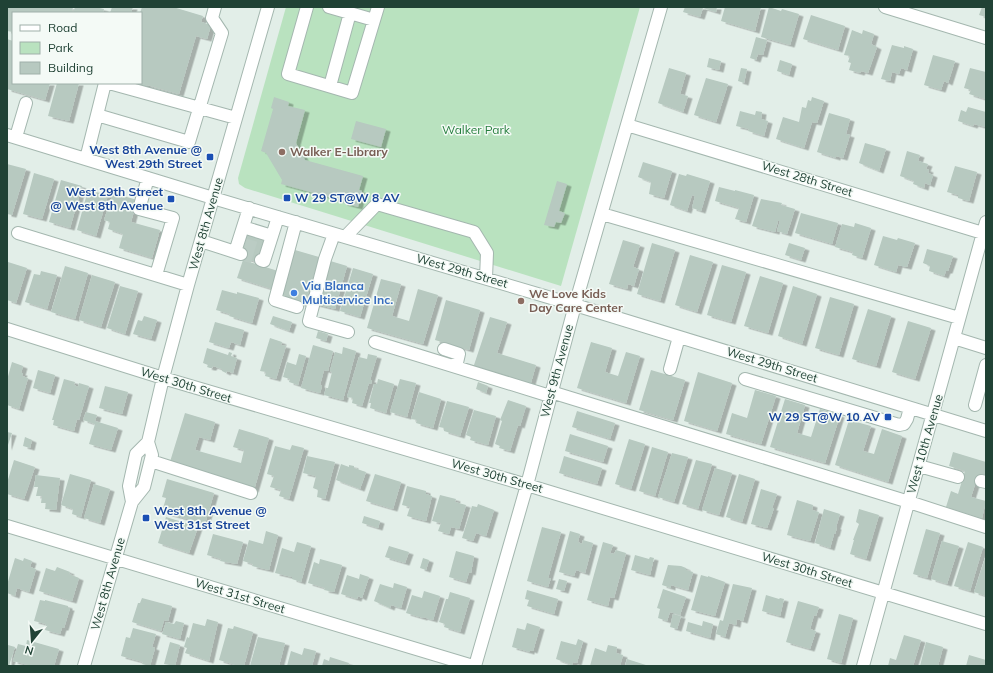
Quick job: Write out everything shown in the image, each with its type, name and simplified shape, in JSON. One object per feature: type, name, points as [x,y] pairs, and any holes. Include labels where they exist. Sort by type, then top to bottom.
[{"type":"street","points":[[97,115],[188,142],[222,33],[212,18],[215,7]]},
{"type":"street","name":"West 8th Avenue","points":[[84,666],[132,502],[144,487],[152,455],[148,442],[163,378],[267,7]]},
{"type":"street","points":[[307,7],[288,74],[352,93],[378,7]]},
{"type":"street","points":[[329,7],[348,11],[374,20]]},
{"type":"street","name":"West 9th Avenue","points":[[474,666],[527,485],[575,305],[661,7]]},
{"type":"street","points":[[889,8],[986,38]]},
{"type":"street","points":[[330,86],[348,11]]},
{"type":"street","points":[[86,159],[105,84]]},
{"type":"street","points":[[113,84],[236,118]]},
{"type":"street","points":[[11,136],[26,103]]},
{"type":"street","name":"West 28th Street","points":[[627,125],[985,229]]},
{"type":"street","name":"West 29th Street","points":[[11,136],[213,198],[679,336],[986,431]]},
{"type":"street","points":[[148,178],[140,209],[172,218],[156,275]]},
{"type":"street","points":[[348,332],[309,321],[325,259],[340,235],[377,204],[474,232],[487,253],[486,278]]},
{"type":"street","points":[[201,241],[240,248],[243,227],[249,208]]},
{"type":"street","points":[[602,214],[960,318]]},
{"type":"street","points":[[264,254],[278,217]]},
{"type":"street","points":[[296,222],[275,300],[297,307]]},
{"type":"street","points":[[243,227],[272,236]]},
{"type":"street","name":"West 10th Avenue","points":[[863,666],[985,229]]},
{"type":"street","points":[[18,233],[188,285]]},
{"type":"street","name":"West 30th Street","points":[[7,329],[163,378],[527,485],[986,624]]},
{"type":"street","points":[[670,369],[679,336]]},
{"type":"street","points":[[954,338],[986,348]]},
{"type":"street","points":[[375,342],[909,502],[986,527]]},
{"type":"street","points":[[444,349],[459,354],[456,367]]},
{"type":"street","points":[[975,405],[986,365]]},
{"type":"street","points":[[745,379],[899,426],[904,424],[910,408]]},
{"type":"street","points":[[836,406],[842,386]]},
{"type":"street","name":"West 8th Avenue","points":[[132,502],[129,486],[136,454],[148,442]]},
{"type":"street","points":[[151,461],[251,493]]},
{"type":"street","points":[[919,466],[958,477]]},
{"type":"street","name":"West 31st Street","points":[[7,526],[474,666]]},
{"type":"green space","name":"Walker Park","points":[[286,7],[640,7],[561,286],[245,188],[239,184],[238,178]]},
{"type":"building","points":[[7,7],[73,7],[72,12],[12,12],[12,32],[7,31]]},
{"type":"building","points":[[75,7],[95,7],[104,9],[103,12],[73,12]]},
{"type":"building","points":[[112,7],[133,7],[131,12],[110,12]]},
{"type":"building","points":[[142,7],[173,7],[203,16],[201,22],[211,25],[207,39],[196,36],[179,94],[147,85],[146,90],[127,84],[142,84],[142,12],[140,12]]},
{"type":"building","points":[[685,7],[717,7],[716,12],[703,8],[700,17],[683,12]]},
{"type":"building","points":[[725,7],[761,7],[755,31],[721,21]]},
{"type":"building","points":[[769,7],[799,14],[790,45],[761,37]]},
{"type":"building","points":[[982,7],[986,7],[986,17],[979,15]]},
{"type":"building","points":[[811,15],[845,26],[838,50],[803,39]]},
{"type":"building","points":[[852,30],[862,34],[863,30],[874,34],[871,44],[877,47],[868,73],[861,71],[860,73],[849,70],[851,63],[848,62],[850,56],[844,55]]},
{"type":"building","points":[[756,37],[767,40],[763,55],[758,54],[756,60],[750,58]]},
{"type":"building","points":[[7,39],[12,41],[12,84],[50,84],[45,100],[7,89]]},
{"type":"building","points":[[892,45],[904,48],[904,46],[913,49],[907,70],[901,68],[899,74],[892,72],[890,81],[881,79]]},
{"type":"building","points":[[933,55],[955,61],[948,83],[944,81],[941,90],[924,85]]},
{"type":"building","points":[[709,58],[721,61],[719,70],[707,67]]},
{"type":"building","points":[[780,60],[792,64],[789,75],[777,71]]},
{"type":"building","points":[[669,68],[686,73],[680,94],[688,96],[683,112],[658,103]]},
{"type":"building","points":[[741,68],[747,69],[744,83],[738,81]]},
{"type":"building","points":[[970,68],[986,72],[985,99],[969,94],[971,90],[964,88]]},
{"type":"building","points":[[706,78],[728,84],[716,122],[694,115]]},
{"type":"building","points":[[57,84],[79,84],[69,121],[48,116]]},
{"type":"building","name":"Walker E-Library","points":[[274,97],[289,102],[288,106],[305,110],[296,143],[305,160],[363,176],[359,190],[362,191],[358,207],[343,203],[343,201],[281,184],[282,180],[266,153],[261,151],[273,109],[271,108]]},
{"type":"building","points":[[812,97],[824,101],[817,123],[812,122],[804,148],[776,139],[783,117],[799,122],[802,107],[806,108],[808,100],[811,101]]},
{"type":"building","points":[[968,107],[986,112],[985,127],[974,124],[973,126],[958,121],[961,110],[966,112]]},
{"type":"building","points":[[740,111],[755,115],[756,111],[762,112],[761,119],[768,121],[764,136],[748,131],[749,129],[736,126]]},
{"type":"building","points":[[829,113],[850,119],[846,134],[850,135],[843,158],[836,156],[836,158],[817,152]]},
{"type":"building","points":[[356,121],[386,129],[381,147],[351,139]]},
{"type":"building","points":[[865,143],[886,149],[879,171],[859,163]]},
{"type":"building","points":[[907,151],[920,155],[918,161],[928,164],[926,169],[929,170],[928,173],[933,175],[930,185],[925,183],[924,188],[913,184],[914,181],[900,176]]},
{"type":"building","points":[[643,162],[672,171],[664,198],[649,194],[651,182],[638,177]]},
{"type":"building","points":[[7,164],[26,169],[12,215],[7,214]]},
{"type":"building","points":[[955,166],[977,172],[969,201],[958,198],[958,195],[947,192]]},
{"type":"building","points":[[34,173],[54,179],[42,219],[23,214]]},
{"type":"building","points":[[679,174],[686,176],[687,174],[710,181],[701,211],[692,208],[695,196],[692,195],[687,211],[670,205]]},
{"type":"building","points":[[61,180],[82,186],[70,228],[49,222]]},
{"type":"building","points":[[557,181],[567,184],[559,211],[565,213],[561,223],[556,222],[554,227],[544,225]]},
{"type":"building","points":[[719,187],[754,195],[746,222],[735,219],[739,208],[715,201]]},
{"type":"building","points":[[88,190],[108,195],[96,236],[77,230]]},
{"type":"building","points":[[113,193],[137,200],[131,222],[160,230],[152,258],[119,248],[123,234],[108,229],[110,222],[104,220]]},
{"type":"building","points":[[761,199],[782,203],[781,205],[795,209],[787,234],[777,231],[780,221],[778,221],[775,232],[752,226]]},
{"type":"building","points":[[801,213],[838,223],[832,244],[795,233]]},
{"type":"building","points":[[855,223],[871,228],[862,258],[852,255],[853,252],[835,247],[842,224],[854,227]]},
{"type":"building","points":[[248,231],[268,237],[260,263],[240,257]]},
{"type":"building","points":[[883,236],[897,240],[898,238],[915,243],[907,267],[898,265],[896,272],[874,265]]},
{"type":"building","points":[[623,240],[640,245],[633,267],[639,269],[634,286],[628,284],[627,289],[609,284]]},
{"type":"building","points":[[652,243],[675,250],[660,301],[637,294]]},
{"type":"building","points":[[789,243],[805,248],[801,260],[785,255]]},
{"type":"building","points":[[927,249],[953,256],[948,271],[946,271],[944,276],[929,271],[930,266],[923,263]]},
{"type":"building","points":[[295,250],[319,257],[305,305],[281,298]]},
{"type":"building","points":[[690,255],[713,262],[697,312],[675,305]]},
{"type":"building","points":[[243,260],[278,271],[272,289],[237,278]]},
{"type":"building","points":[[327,260],[347,266],[335,309],[315,304]]},
{"type":"building","points":[[8,262],[27,268],[16,303],[7,300]]},
{"type":"building","points":[[722,265],[746,272],[731,322],[707,315]]},
{"type":"building","points":[[65,266],[88,273],[75,319],[51,312]]},
{"type":"building","points":[[353,268],[373,274],[360,317],[340,311]]},
{"type":"building","points":[[41,271],[57,275],[47,309],[25,302],[34,274],[40,275]]},
{"type":"building","points":[[92,275],[115,282],[101,327],[79,320]]},
{"type":"building","points":[[760,276],[783,283],[768,333],[744,326]]},
{"type":"building","points":[[381,279],[401,284],[392,316],[409,321],[418,289],[438,295],[423,344],[367,328]]},
{"type":"building","points":[[120,286],[138,291],[125,334],[107,328]]},
{"type":"building","points":[[793,286],[817,294],[802,344],[778,336]]},
{"type":"building","points":[[222,290],[237,294],[237,292],[259,298],[252,323],[229,316],[230,314],[216,310]]},
{"type":"building","points":[[830,297],[854,304],[839,355],[815,348]]},
{"type":"building","points":[[446,300],[480,310],[469,350],[435,340]]},
{"type":"building","points":[[868,309],[891,316],[876,366],[852,359]]},
{"type":"building","points":[[144,316],[157,320],[151,339],[133,334],[138,320],[142,321]]},
{"type":"building","points":[[273,316],[292,322],[289,331],[270,324]]},
{"type":"building","points":[[490,317],[507,322],[497,353],[536,365],[530,386],[473,368]]},
{"type":"building","points":[[908,321],[931,328],[915,379],[892,372]]},
{"type":"building","points":[[215,322],[244,330],[240,345],[231,342],[229,348],[209,342]]},
{"type":"building","points":[[318,331],[328,334],[326,341],[316,338]]},
{"type":"building","points":[[270,338],[282,342],[281,345],[286,346],[276,379],[265,376],[266,372],[260,371]]},
{"type":"building","points":[[591,342],[612,348],[605,372],[618,376],[626,352],[640,356],[626,403],[577,388]]},
{"type":"building","points":[[313,345],[333,351],[328,371],[324,370],[320,385],[322,386],[320,393],[301,388]]},
{"type":"building","points":[[343,347],[356,351],[343,400],[324,395],[326,388],[328,388],[332,372],[330,371],[335,352],[342,354]]},
{"type":"building","points":[[207,348],[228,355],[229,352],[232,353],[231,356],[237,358],[233,373],[227,371],[226,373],[222,371],[222,369],[213,366],[212,368],[207,367],[208,365],[203,363]]},
{"type":"building","points":[[299,354],[306,356],[298,385],[289,382],[290,379],[283,377],[287,362],[296,365]]},
{"type":"building","points":[[368,354],[377,356],[370,380],[372,380],[371,384],[369,383],[362,406],[352,403],[353,398],[347,397],[359,357],[367,359]]},
{"type":"building","points":[[12,362],[23,366],[21,373],[23,373],[22,376],[28,378],[19,409],[7,405],[7,380]]},
{"type":"building","points":[[38,370],[55,375],[50,393],[33,388]]},
{"type":"building","points":[[651,370],[685,380],[673,420],[639,410]]},
{"type":"building","points":[[698,372],[732,383],[717,431],[684,421]]},
{"type":"building","points":[[64,379],[75,382],[74,385],[78,387],[79,383],[89,386],[79,420],[77,419],[74,431],[53,425],[54,420],[52,420]]},
{"type":"building","points":[[378,379],[394,384],[386,413],[370,408],[371,403],[369,403],[374,384],[377,384]]},
{"type":"building","points":[[400,379],[416,383],[407,417],[390,412]]},
{"type":"building","points":[[478,382],[488,386],[486,393],[476,389]]},
{"type":"building","points":[[105,386],[128,392],[122,414],[99,408]]},
{"type":"building","points":[[755,390],[776,396],[761,444],[726,434],[732,413],[747,418]]},
{"type":"building","points":[[419,392],[441,399],[433,428],[416,423],[417,420],[411,419]]},
{"type":"building","points":[[785,399],[805,405],[797,433],[811,437],[820,409],[840,415],[825,463],[770,447]]},
{"type":"building","points":[[508,400],[526,406],[510,451],[499,448],[500,446],[495,444],[502,421],[500,420]]},
{"type":"building","points":[[447,401],[469,407],[460,436],[444,431],[444,428],[439,427]]},
{"type":"building","points":[[474,410],[496,416],[488,445],[470,440],[471,437],[466,435]]},
{"type":"building","points":[[577,411],[615,423],[610,439],[572,427]]},
{"type":"building","points":[[86,412],[97,415],[95,421],[118,428],[111,450],[89,444],[95,424],[83,420]]},
{"type":"building","points":[[185,413],[215,422],[210,440],[199,437],[195,450],[241,463],[244,450],[233,447],[239,429],[269,438],[254,490],[169,465]]},
{"type":"building","points":[[849,420],[871,426],[863,451],[874,454],[882,429],[902,436],[888,482],[835,465]]},
{"type":"building","points":[[7,432],[12,433],[7,448]]},
{"type":"building","points":[[570,434],[608,446],[603,462],[565,451]]},
{"type":"building","points":[[25,437],[32,440],[30,448],[23,446]]},
{"type":"building","points":[[629,439],[645,444],[631,489],[615,484]]},
{"type":"building","points":[[292,445],[304,448],[289,499],[279,496],[281,490],[270,487],[274,476],[267,474],[275,446],[290,450]]},
{"type":"building","points":[[652,447],[668,452],[655,496],[639,491]]},
{"type":"building","points":[[953,452],[986,462],[986,478],[978,475],[971,497],[986,501],[982,518],[946,507],[951,491],[958,494],[965,471],[949,466]]},
{"type":"building","points":[[672,453],[688,457],[674,502],[658,497]]},
{"type":"building","points":[[307,456],[335,462],[325,499],[317,497],[318,490],[313,488],[316,476],[303,473]]},
{"type":"building","points":[[564,456],[602,468],[597,484],[559,473]]},
{"type":"building","points":[[14,460],[35,467],[24,499],[7,494],[7,483]]},
{"type":"building","points":[[696,460],[712,464],[698,509],[682,504]]},
{"type":"building","points":[[341,464],[349,467],[349,465],[354,466],[354,468],[366,472],[360,489],[336,480]]},
{"type":"building","points":[[715,468],[732,473],[719,515],[702,510]]},
{"type":"building","points":[[70,474],[91,480],[81,517],[72,514],[73,509],[61,505]]},
{"type":"building","points":[[375,474],[401,482],[393,509],[366,501]]},
{"type":"building","points":[[739,474],[755,479],[742,522],[726,517]]},
{"type":"building","points":[[36,475],[60,478],[56,510],[45,509],[46,503],[41,503],[42,496],[36,496],[38,487],[34,487]]},
{"type":"building","points":[[167,479],[214,493],[205,524],[162,512],[166,498],[162,497]]},
{"type":"building","points":[[94,484],[110,489],[100,523],[84,518]]},
{"type":"building","points":[[407,486],[426,491],[426,494],[432,496],[426,521],[407,516],[410,507],[402,505]]},
{"type":"building","points":[[761,489],[777,494],[767,528],[751,524]]},
{"type":"building","points":[[440,495],[456,499],[455,502],[466,505],[459,529],[451,527],[449,534],[438,531],[441,523],[432,521]]},
{"type":"building","points":[[797,500],[813,505],[812,510],[819,512],[810,541],[787,535]]},
{"type":"building","points":[[478,504],[494,510],[486,536],[476,533],[473,541],[462,538],[472,506],[477,507]]},
{"type":"building","points":[[824,509],[840,514],[830,548],[815,543]]},
{"type":"building","points":[[859,509],[879,515],[866,559],[850,554],[859,524],[856,522]]},
{"type":"building","points":[[364,516],[380,521],[378,528],[362,523]]},
{"type":"building","points":[[166,517],[198,527],[189,553],[158,543]]},
{"type":"building","points":[[542,527],[561,532],[548,578],[551,578],[548,587],[527,581]]},
{"type":"building","points":[[926,529],[940,533],[927,578],[913,574]]},
{"type":"building","points":[[266,531],[278,535],[269,570],[252,566],[253,564],[243,561],[249,540],[263,544]]},
{"type":"building","points":[[570,531],[580,534],[578,542],[582,544],[583,540],[593,543],[585,573],[576,570],[574,576],[559,572]]},
{"type":"building","points":[[213,534],[243,542],[237,564],[220,561],[221,559],[207,555]]},
{"type":"building","points":[[942,541],[959,546],[947,584],[931,579]]},
{"type":"building","points":[[297,542],[311,546],[301,582],[292,579],[292,577],[275,573],[282,548],[294,552]]},
{"type":"building","points":[[603,542],[613,545],[610,553],[614,554],[616,550],[626,553],[614,598],[610,597],[608,606],[587,600]]},
{"type":"building","points":[[968,542],[983,547],[970,591],[954,586]]},
{"type":"building","points":[[389,546],[409,552],[405,563],[385,557]]},
{"type":"building","points":[[456,551],[474,556],[471,573],[469,572],[466,582],[449,577]]},
{"type":"building","points":[[635,555],[649,559],[650,557],[654,558],[650,575],[631,570]]},
{"type":"building","points":[[15,558],[23,561],[24,558],[32,561],[30,567],[36,569],[29,592],[17,588],[15,596],[7,593],[7,585]]},
{"type":"building","points":[[423,558],[429,560],[426,570],[420,568]]},
{"type":"building","points":[[985,558],[986,559],[986,596],[974,592]]},
{"type":"building","points":[[320,559],[342,565],[334,592],[324,590],[325,588],[308,583],[314,562],[319,564]]},
{"type":"building","points":[[668,565],[681,566],[686,568],[686,570],[693,572],[688,590],[671,585],[671,588],[662,585]]},
{"type":"building","points":[[57,567],[70,572],[69,574],[79,578],[72,601],[39,591],[46,568],[55,571]]},
{"type":"building","points":[[360,574],[369,577],[362,598],[358,596],[357,599],[341,594],[347,575],[359,579]]},
{"type":"building","points":[[701,575],[725,582],[715,616],[691,610]]},
{"type":"building","points":[[559,579],[567,581],[564,591],[556,589]]},
{"type":"building","points":[[394,583],[407,587],[401,608],[391,605],[390,608],[374,601],[380,584],[393,588]]},
{"type":"building","points":[[733,584],[752,588],[743,621],[737,619],[736,625],[729,623],[725,637],[716,634],[720,620],[723,621]]},
{"type":"building","points":[[663,589],[686,597],[680,615],[670,612],[667,621],[658,618],[660,609],[657,608]]},
{"type":"building","points":[[527,590],[558,599],[554,614],[527,606],[529,600],[525,599]]},
{"type":"building","points":[[424,591],[440,596],[433,620],[406,613],[412,595],[422,598]]},
{"type":"building","points":[[450,592],[470,598],[460,632],[444,627],[445,624],[439,622],[446,599],[448,599]]},
{"type":"building","points":[[766,595],[784,599],[780,616],[762,611]]},
{"type":"building","points":[[142,598],[172,606],[168,621],[164,620],[161,631],[132,622],[138,603],[140,603]]},
{"type":"building","points":[[40,600],[68,606],[68,608],[70,608],[64,628],[62,628],[60,634],[45,630],[46,624],[34,621]]},
{"type":"building","points":[[798,601],[819,607],[816,616],[814,615],[810,629],[816,631],[810,649],[786,642]]},
{"type":"building","points":[[673,614],[681,616],[677,629],[670,627]]},
{"type":"building","points":[[839,614],[853,618],[841,663],[827,659]]},
{"type":"building","points":[[207,619],[218,622],[209,661],[185,653],[187,648],[184,647],[187,637],[189,638],[193,623],[205,626]]},
{"type":"building","points":[[176,621],[184,623],[180,639],[162,634],[166,622],[174,624]]},
{"type":"building","points":[[703,621],[713,624],[710,638],[686,631],[688,622],[702,626]]},
{"type":"building","points":[[527,623],[540,627],[533,651],[530,650],[530,652],[512,647],[517,628],[525,630]]},
{"type":"building","points":[[234,626],[253,632],[244,666],[219,660],[228,628],[233,629]]},
{"type":"building","points":[[133,628],[156,634],[152,647],[155,648],[150,666],[142,664],[143,662],[121,656],[126,637],[130,638]]},
{"type":"building","points":[[904,635],[921,640],[913,666],[888,666],[890,658],[896,660]]},
{"type":"building","points":[[258,637],[285,643],[279,666],[250,666]]},
{"type":"building","points":[[578,639],[583,641],[577,663],[573,662],[572,665],[556,659],[561,641],[576,645]]},
{"type":"building","points":[[27,640],[59,649],[54,666],[32,666],[13,661],[18,644],[26,646]]},
{"type":"building","points":[[170,642],[180,645],[175,666],[164,664]]},
{"type":"building","points":[[926,642],[943,647],[938,666],[920,666]]},
{"type":"building","points":[[8,645],[15,647],[9,666],[7,666]]},
{"type":"building","points":[[608,645],[617,647],[616,653],[623,655],[620,666],[590,666],[595,648],[606,652]]},
{"type":"building","points":[[304,648],[316,651],[312,666],[287,666],[291,651],[302,655]]},
{"type":"building","points":[[969,655],[986,660],[985,666],[966,666]]},
{"type":"building","points":[[330,657],[349,663],[348,666],[322,666],[324,659],[329,661]]},
{"type":"building","points":[[627,659],[649,666],[625,666]]},
{"type":"tunnel","points":[[244,244],[264,250]]},
{"type":"tunnel","points":[[241,254],[261,260]]},
{"type":"place","name":"Walker E-Library","points":[[282,152]]},
{"type":"place","name":"West 8th Avenue @ West 29th Street","points":[[210,157]]},
{"type":"place","name":"W 29 ST@W 8 AV","points":[[287,198]]},
{"type":"place","name":"West 29th Street @ West 8th Avenue","points":[[171,199]]},
{"type":"place","name":"Via Blanca Multiservice Inc.","points":[[294,293]]},
{"type":"place","name":"We Love Kids Day Care Center","points":[[521,301]]},
{"type":"place","name":"W 29 ST@W 10 AV","points":[[888,417]]},
{"type":"place","name":"West 8th Avenue @ West 31st Street","points":[[146,518]]}]
